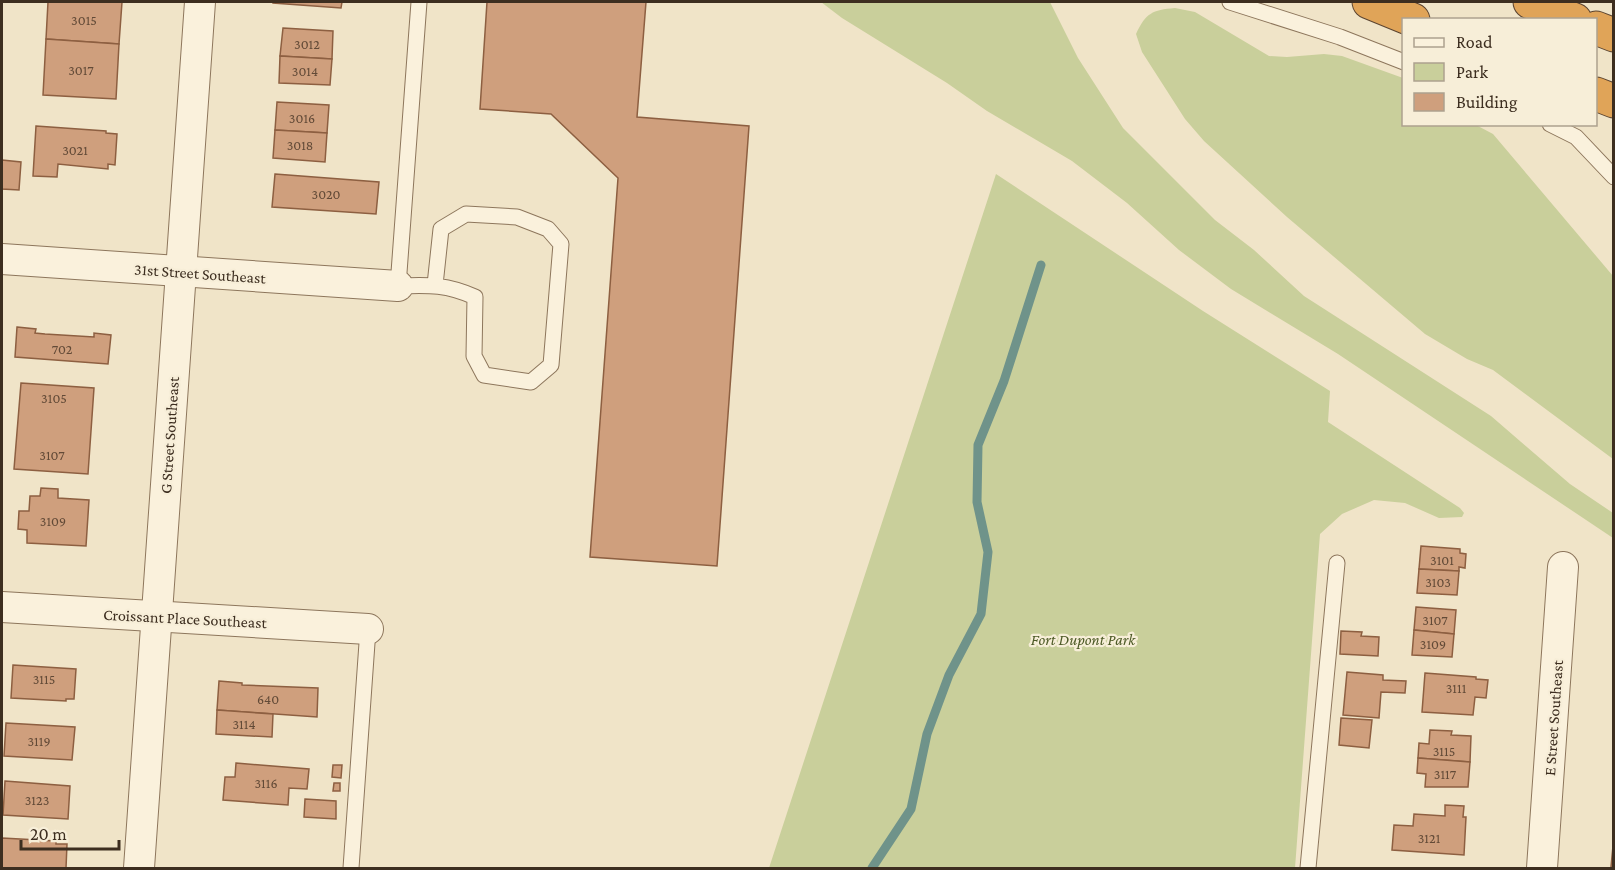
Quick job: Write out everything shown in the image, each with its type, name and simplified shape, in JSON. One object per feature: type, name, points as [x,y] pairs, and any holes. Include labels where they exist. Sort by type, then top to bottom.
[{"type":"highway","points":[[1369,2],[1408,18]]},
{"type":"highway","points":[[1530,2],[1570,18]]},
{"type":"highway","points":[[1597,28],[1614,35]]},
{"type":"highway","points":[[1597,94],[1614,101]]},
{"type":"street","name":"G Street Southeast","points":[[139,868],[200,2]]},
{"type":"street","name":"31st Street Southeast","points":[[2,259],[398,286]]},
{"type":"street","name":"E Street Southeast","points":[[1542,868],[1563,567]]},
{"type":"street","name":"Croissant Place Southeast","points":[[2,607],[368,629]]},
{"type":"lane","points":[[419,2],[398,286],[435,285],[455,288],[475,297],[474,356],[484,375],[531,382],[550,365],[561,244],[548,229],[517,217],[466,214],[441,229],[435,285]]},
{"type":"lane","points":[[1230,2],[1340,37],[1402,61]]},
{"type":"lane","points":[[1554,126],[1576,137],[1614,177]]},
{"type":"lane","points":[[1308,868],[1337,563]]},
{"type":"lane","points":[[351,868],[368,629]]},
{"type":"green space","points":[[821,2],[1050,2],[1078,58],[1123,128],[1215,220],[1254,250],[1304,296],[1491,416],[1570,484],[1613,513],[1613,538],[1338,354],[1231,289],[1179,250],[1127,203],[1072,161],[987,111],[947,83],[842,18]]},
{"type":"green space","points":[[1175,8],[1195,12],[1269,56],[1324,54],[1342,56],[1402,78],[1402,126],[1478,126],[1493,134],[1613,276],[1613,459],[1493,370],[1467,359],[1425,334],[1287,217],[1204,141],[1185,119],[1142,52],[1136,34],[1147,17],[1161,10]]},
{"type":"green space","name":"Fort Dupont Park","points":[[996,174],[1203,311],[1330,391],[1328,422],[1460,508],[1464,513],[1462,517],[1439,518],[1405,503],[1374,500],[1342,514],[1320,534],[1295,868],[769,868]]},
{"type":"building","points":[[48,2],[122,2],[119,44],[46,39]]},
{"type":"building","points":[[273,2],[342,2],[341,8]]},
{"type":"building","points":[[487,2],[646,2],[637,117],[749,126],[717,566],[590,557],[618,178],[551,114],[480,109]]},
{"type":"building","points":[[283,28],[333,31],[332,59],[280,56]]},
{"type":"building","points":[[46,39],[119,44],[116,99],[43,95]]},
{"type":"building","points":[[280,56],[332,59],[330,85],[279,83]]},
{"type":"building","points":[[277,102],[329,105],[327,133],[275,130]]},
{"type":"building","points":[[36,126],[106,131],[106,133],[117,134],[115,165],[108,164],[108,169],[58,164],[57,177],[33,176]]},
{"type":"building","points":[[275,130],[327,133],[325,162],[273,158]]},
{"type":"building","points":[[2,160],[21,162],[19,190],[2,189]]},
{"type":"building","points":[[275,174],[379,182],[376,214],[272,207]]},
{"type":"building","points":[[17,327],[36,329],[35,333],[45,334],[94,337],[94,333],[111,335],[108,364],[15,357]]},
{"type":"building","points":[[21,383],[94,388],[88,474],[14,469]]},
{"type":"building","points":[[41,488],[58,489],[58,498],[89,500],[86,546],[27,543],[27,530],[18,529],[19,511],[29,511],[30,496],[40,496]]},
{"type":"building","points":[[1421,546],[1460,549],[1460,553],[1466,554],[1465,568],[1459,567],[1459,571],[1419,569]]},
{"type":"building","points":[[1419,569],[1459,571],[1457,595],[1417,593]]},
{"type":"building","points":[[1416,607],[1456,610],[1454,634],[1414,630]]},
{"type":"building","points":[[1414,630],[1454,634],[1452,657],[1412,655]]},
{"type":"building","points":[[1341,631],[1362,632],[1361,636],[1379,637],[1378,656],[1340,654]]},
{"type":"building","points":[[13,665],[76,669],[74,699],[66,699],[66,701],[11,698]]},
{"type":"building","points":[[1347,672],[1383,675],[1383,680],[1406,681],[1405,693],[1381,692],[1379,718],[1343,715]]},
{"type":"building","points":[[1425,673],[1488,680],[1486,698],[1475,697],[1473,715],[1422,712]]},
{"type":"building","points":[[219,681],[242,683],[242,685],[318,688],[317,717],[217,710]]},
{"type":"building","points":[[217,710],[273,714],[272,737],[216,734]]},
{"type":"building","points":[[1341,718],[1372,720],[1369,748],[1339,745]]},
{"type":"building","points":[[6,723],[75,727],[72,760],[4,756]]},
{"type":"building","points":[[1430,730],[1452,731],[1451,735],[1471,736],[1470,762],[1418,758],[1419,743],[1429,744]]},
{"type":"building","points":[[1418,758],[1470,762],[1468,787],[1425,787],[1426,774],[1417,773]]},
{"type":"building","points":[[236,763],[309,769],[307,789],[289,788],[288,805],[223,800],[225,777],[235,777]]},
{"type":"building","points":[[333,765],[342,765],[341,778],[332,777]]},
{"type":"building","points":[[5,781],[70,786],[68,819],[3,815]]},
{"type":"building","points":[[334,783],[340,783],[340,791],[333,791]]},
{"type":"building","points":[[305,799],[336,801],[336,819],[304,817]]},
{"type":"building","points":[[1445,805],[1464,806],[1463,817],[1466,817],[1464,855],[1392,850],[1394,825],[1413,826],[1414,814],[1445,816]]},
{"type":"building","points":[[2,838],[56,841],[56,844],[67,844],[66,868],[2,868]]},
{"type":"building","points":[[1613,846],[1614,867],[1611,867]]},
{"type":"waterway","points":[[872,868],[911,809],[927,734],[949,675],[981,614],[988,552],[977,502],[978,445],[1004,381],[1041,265]]}]
